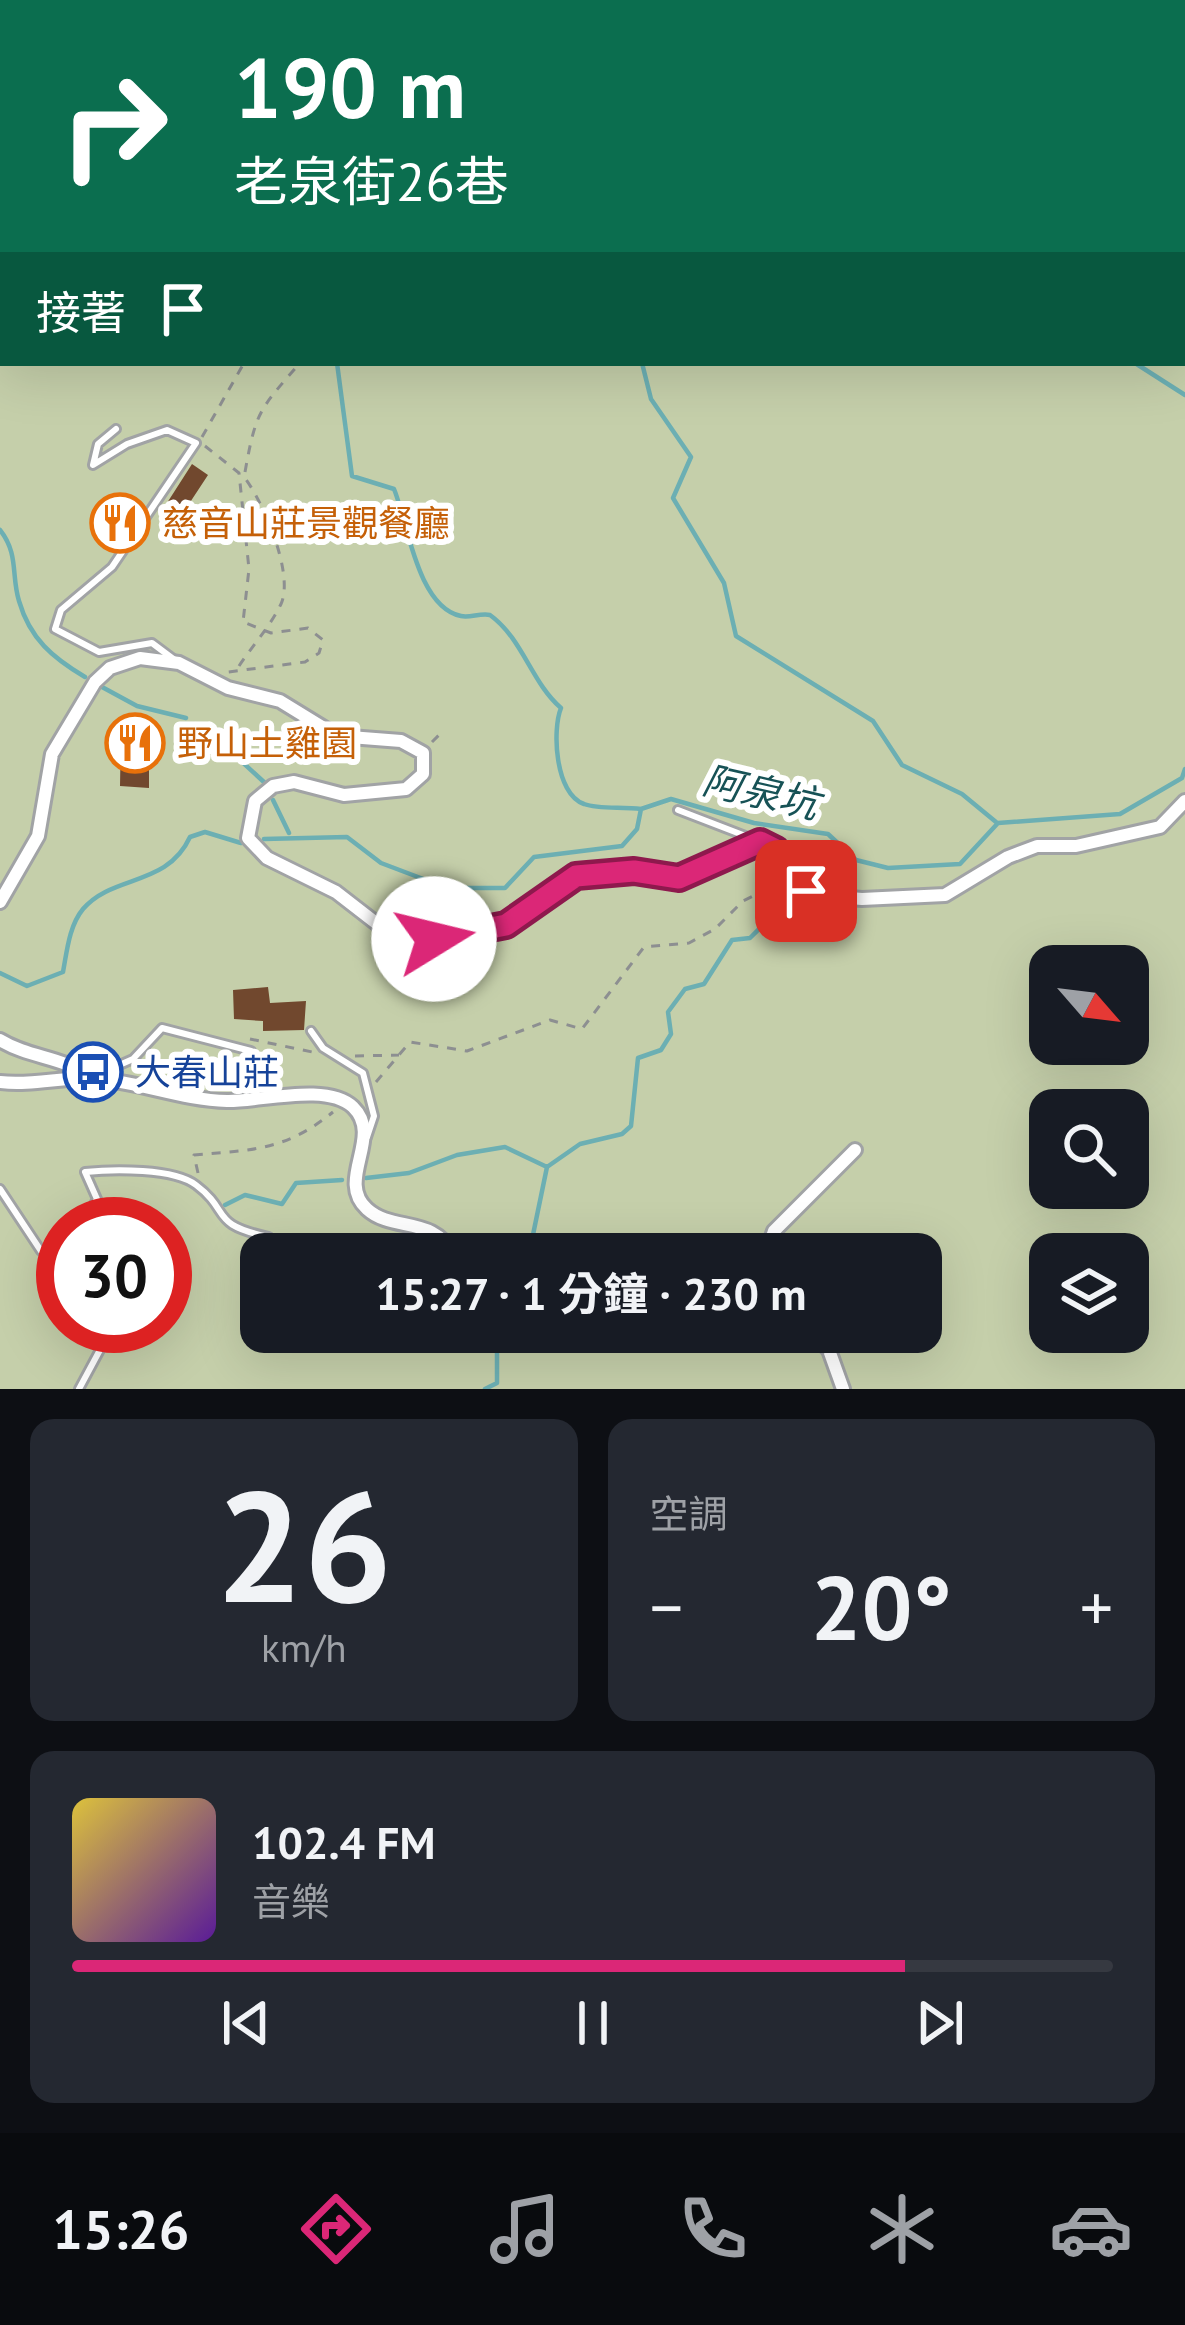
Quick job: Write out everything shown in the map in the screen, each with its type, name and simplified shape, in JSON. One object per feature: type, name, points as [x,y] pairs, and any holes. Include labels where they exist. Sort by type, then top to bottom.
[{"type":"street","points":[[0,902],[38,836],[52,754],[95,682],[110,668],[140,658],[179,663],[228,688],[280,700],[337,736],[400,741],[423,753],[423,774],[406,789],[344,795],[294,782],[273,786],[255,801],[247,827],[248,838],[267,857],[302,872],[395,933],[426,940],[454,931],[490,929],[524,915],[576,876],[634,871],[679,878],[760,842],[776,850],[806,891],[862,899],[945,895],[1008,857],[1037,846],[1076,846],[1160,826],[1185,801]]},
{"type":"street","points":[[0,1040],[26,1056],[74,1065],[90,1078]]},
{"type":"street","points":[[0,1082],[90,1078],[227,1101],[290,1094],[352,1106],[364,1146],[353,1183],[359,1200],[371,1214],[423,1225],[431,1233]]},
{"type":"street","points":[[773,1233],[855,1150]]},
{"type":"street","points":[[830,1353],[843,1389]]},
{"type":"lane","points":[[116,429],[98,443],[93,465],[127,444],[167,430],[196,443],[112,567],[61,610],[55,629],[99,652],[152,643],[179,663]]},
{"type":"lane","points":[[121,500],[145,514]]},
{"type":"lane","points":[[678,810],[760,842]]},
{"type":"lane","points":[[90,1078],[134,1059],[162,1028],[251,1051]]},
{"type":"lane","points":[[311,1031],[336,1057],[356,1065],[373,1095],[374,1116],[364,1146]]},
{"type":"lane","points":[[96,1197],[85,1172],[176,1172],[201,1187],[216,1214],[236,1230],[250,1233]]},
{"type":"lane","points":[[0,1189],[36,1245]]},
{"type":"lane","points":[[79,1389],[98,1353]]},
{"type":"path","points":[[202,439],[242,366]]},
{"type":"path","points":[[208,676],[304,662],[322,646],[319,634],[308,628],[263,632],[250,627],[240,615],[249,569],[242,473],[250,427],[267,398],[297,366]]},
{"type":"path","points":[[205,448],[242,473],[276,539],[283,576],[284,598],[236,670]]},
{"type":"path","points":[[806,891],[847,869]]},
{"type":"path","points":[[373,1095],[372,1085],[410,1042],[467,1052],[550,1020],[582,1029],[644,947],[689,943],[715,929],[743,901],[791,875]]},
{"type":"path","points":[[241,1042],[262,1039],[336,1057],[402,1056]]},
{"type":"path","points":[[201,1187],[194,1155],[239,1156],[278,1145],[352,1106]]},
{"type":"green space","points":[[0,366],[1185,366],[1185,1389],[0,1389]]},
{"type":"building","points":[[192,464],[208,475],[183,513],[167,503]]},
{"type":"building","points":[[121,731],[149,736],[149,788],[120,786]]},
{"type":"building","points":[[268,987],[270,1003],[306,1001],[304,1030],[263,1031],[263,1021],[234,1019],[233,990]]},
{"type":"waterway","points":[[337,366],[352,476],[394,489],[416,561],[434,597],[461,616],[490,615],[511,636],[561,708],[558,760],[574,798],[590,806],[641,809]]},
{"type":"waterway","points":[[643,366],[651,399],[691,457],[673,498],[724,583],[736,636],[873,721],[902,765],[962,794],[996,822]]},
{"type":"waterway","points":[[1140,366],[1185,395]]},
{"type":"waterway","points":[[0,530],[10,548],[19,601],[29,626],[53,655],[85,677]]},
{"type":"waterway","points":[[102,687],[137,706],[186,718]]},
{"type":"waterway","points":[[202,725],[265,783]]},
{"type":"waterway","name":"阿泉坑","points":[[264,839],[347,837],[381,863],[447,888],[505,888],[534,857],[622,846],[637,829],[641,809],[671,799],[754,823],[828,834],[856,860],[888,868],[960,864],[998,823],[1120,814],[1182,778],[1185,769]]},
{"type":"waterway","points":[[273,800],[289,833]]},
{"type":"waterway","name":"阿泉坑","points":[[0,973],[27,986],[63,972],[72,931],[83,909],[109,890],[168,864],[190,837],[205,832],[241,843]]},
{"type":"waterway","points":[[807,884],[856,860]]},
{"type":"waterway","points":[[533,1233],[547,1167],[580,1144],[622,1134],[631,1126],[638,1058],[661,1050],[671,1034],[668,1012],[685,989],[704,984],[732,940],[750,938],[796,892]]},
{"type":"waterway","points":[[366,1178],[409,1173],[457,1155],[505,1147],[547,1167]]},
{"type":"waterway","points":[[225,1205],[245,1195],[282,1204],[296,1183],[342,1180]]},
{"type":"waterway","points":[[485,1389],[497,1383],[497,1353]]},
{"type":"place","name":"慈音山莊景觀餐廳","points":[[120,523]]},
{"type":"place","name":"野山土雞園","points":[[135,743]]},
{"type":"place","name":"大春山莊","points":[[93,1072]]},
{"type":"route","points":[[434,939],[454,931],[506,925],[576,876],[634,871],[679,878],[760,842],[776,850],[806,891]]}]
